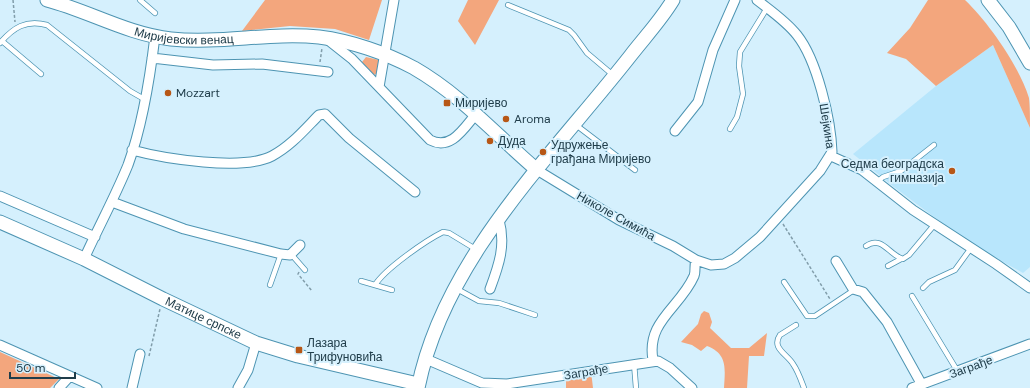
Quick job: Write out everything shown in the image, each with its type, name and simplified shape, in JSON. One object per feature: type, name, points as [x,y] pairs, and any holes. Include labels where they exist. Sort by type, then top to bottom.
[{"type":"main road","name":"Миријевски венац","points":[[47,0],[131,30],[155,36],[210,41],[290,37],[325,38],[385,54],[414,68],[434,80],[476,114],[537,170]]},
{"type":"main road","points":[[418,386],[426,359],[455,288],[477,250],[537,170],[615,76],[673,0]]},
{"type":"main road","points":[[988,0],[1009,27],[1030,63]]},
{"type":"main road","name":"Матице српске","points":[[0,222],[84,259],[163,299],[256,343],[298,356],[418,386]]},
{"type":"street","points":[[379,87],[394,0]]},
{"type":"street","points":[[675,132],[698,102],[713,50],[735,0]]},
{"type":"street","name":"Шејкина","points":[[757,0],[792,29],[798,36],[810,58],[822,91],[832,143],[831,156],[862,170],[913,210],[1030,288]]},
{"type":"street","points":[[84,259],[112,202],[132,150],[144,99],[155,36]]},
{"type":"street","points":[[325,38],[352,58],[401,112],[436,144],[446,143],[456,138],[476,114]]},
{"type":"street","name":"Миријевски венац","points":[[152,58],[213,65],[262,64],[328,72]]},
{"type":"street","points":[[132,150],[174,160],[258,161],[272,156],[287,146],[319,115],[327,114],[349,138],[415,192]]},
{"type":"street","name":"Николе Симића","points":[[537,170],[619,220],[673,246],[696,260],[711,265],[730,261],[750,246],[779,218],[831,156]]},
{"type":"street","points":[[0,196],[95,237]]},
{"type":"street","points":[[112,202],[184,229],[281,254],[291,254],[300,244]]},
{"type":"street","points":[[490,289],[502,249],[502,230],[499,220]]},
{"type":"street","points":[[692,388],[664,363],[653,360],[650,348],[654,333],[690,283],[695,273],[696,260]]},
{"type":"street","points":[[836,261],[854,290],[863,292],[883,316],[922,385]]},
{"type":"street","points":[[238,388],[248,370],[256,343]]},
{"type":"street","name":"Заграђе","points":[[912,388],[1030,344]]},
{"type":"street","points":[[0,345],[97,388]]},
{"type":"street","points":[[132,388],[144,356]]},
{"type":"street","name":"Заграђе","points":[[426,359],[471,379],[493,386],[522,384],[653,360]]},
{"type":"street","points":[[59,388],[70,376]]},
{"type":"lane","name":"Миријевски венац","points":[[140,0],[155,13]]},
{"type":"lane","points":[[508,5],[569,30],[587,53],[615,76]]},
{"type":"lane","points":[[730,130],[738,116],[743,94],[739,66],[740,52],[767,8]]},
{"type":"lane","points":[[41,74],[1,42],[15,28],[26,23],[47,25],[130,91],[144,99]]},
{"type":"lane","points":[[575,124],[635,170]]},
{"type":"lane","points":[[877,182],[883,177],[901,171],[934,145]]},
{"type":"lane","points":[[888,266],[909,255],[935,224]]},
{"type":"lane","points":[[375,285],[381,276],[443,232],[449,233],[477,250]]},
{"type":"lane","points":[[866,246],[871,242],[877,242],[884,245],[901,259]]},
{"type":"lane","points":[[923,288],[929,282],[955,270],[972,248]]},
{"type":"lane","points":[[270,285],[281,254]]},
{"type":"lane","points":[[291,254],[304,269]]},
{"type":"lane","points":[[361,281],[392,290]]},
{"type":"lane","points":[[784,282],[807,316],[816,316],[854,290]]},
{"type":"lane","points":[[455,288],[479,301],[499,304],[535,315]]},
{"type":"lane","points":[[912,296],[958,372]]},
{"type":"lane","points":[[796,325],[780,335],[778,345],[780,350],[793,363],[804,388]]},
{"type":"lane","points":[[634,363],[636,388]]},
{"type":"path","points":[[13,0],[15,28]]},
{"type":"path","points":[[319,71],[325,38]]},
{"type":"path","points":[[779,218],[833,304]]},
{"type":"path","points":[[304,269],[298,274],[312,291]]},
{"type":"path","points":[[144,356],[163,299]]},
{"type":"shaded area","points":[[265,0],[382,0],[369,40],[335,29],[290,26],[242,31]]},
{"type":"shaded area","points":[[468,0],[499,0],[475,45],[458,21]]},
{"type":"shaded area","points":[[928,0],[965,0],[984,21],[1011,59],[1018,72],[1029,98],[1030,128],[993,45],[936,86],[906,59],[887,53],[910,28]]},
{"type":"shaded area","name":"Седма београдска гимназија","points":[[993,45],[1030,128],[1030,267],[1023,273],[969,243],[894,187],[853,154],[936,86]]},
{"type":"shaded area","points":[[366,57],[379,60],[380,63],[378,73],[374,75],[362,62]]},
{"type":"shaded area","points":[[704,311],[709,313],[712,322],[710,328],[731,348],[749,348],[767,333],[764,356],[749,356],[747,388],[724,388],[725,368],[719,353],[707,346],[701,351],[692,345],[681,342],[698,324],[701,314]]},
{"type":"shaded area","points":[[0,352],[59,379],[50,388],[0,388]]},
{"type":"shaded area","points":[[591,371],[593,388],[566,388],[566,376]]},
{"type":"place","name":"Mozzart","points":[[168,93]]},
{"type":"place","name":"Миријево","points":[[447,103]]},
{"type":"place","name":"Aroma","points":[[506,119]]},
{"type":"place","name":"Дуда","points":[[490,141]]},
{"type":"place","name":"Удружење грађана Миријево","points":[[543,152]]},
{"type":"place","name":"Седма београдска гимназија","points":[[952,171]]},
{"type":"place","name":"Лазара Трифуновића","points":[[299,350]]}]
